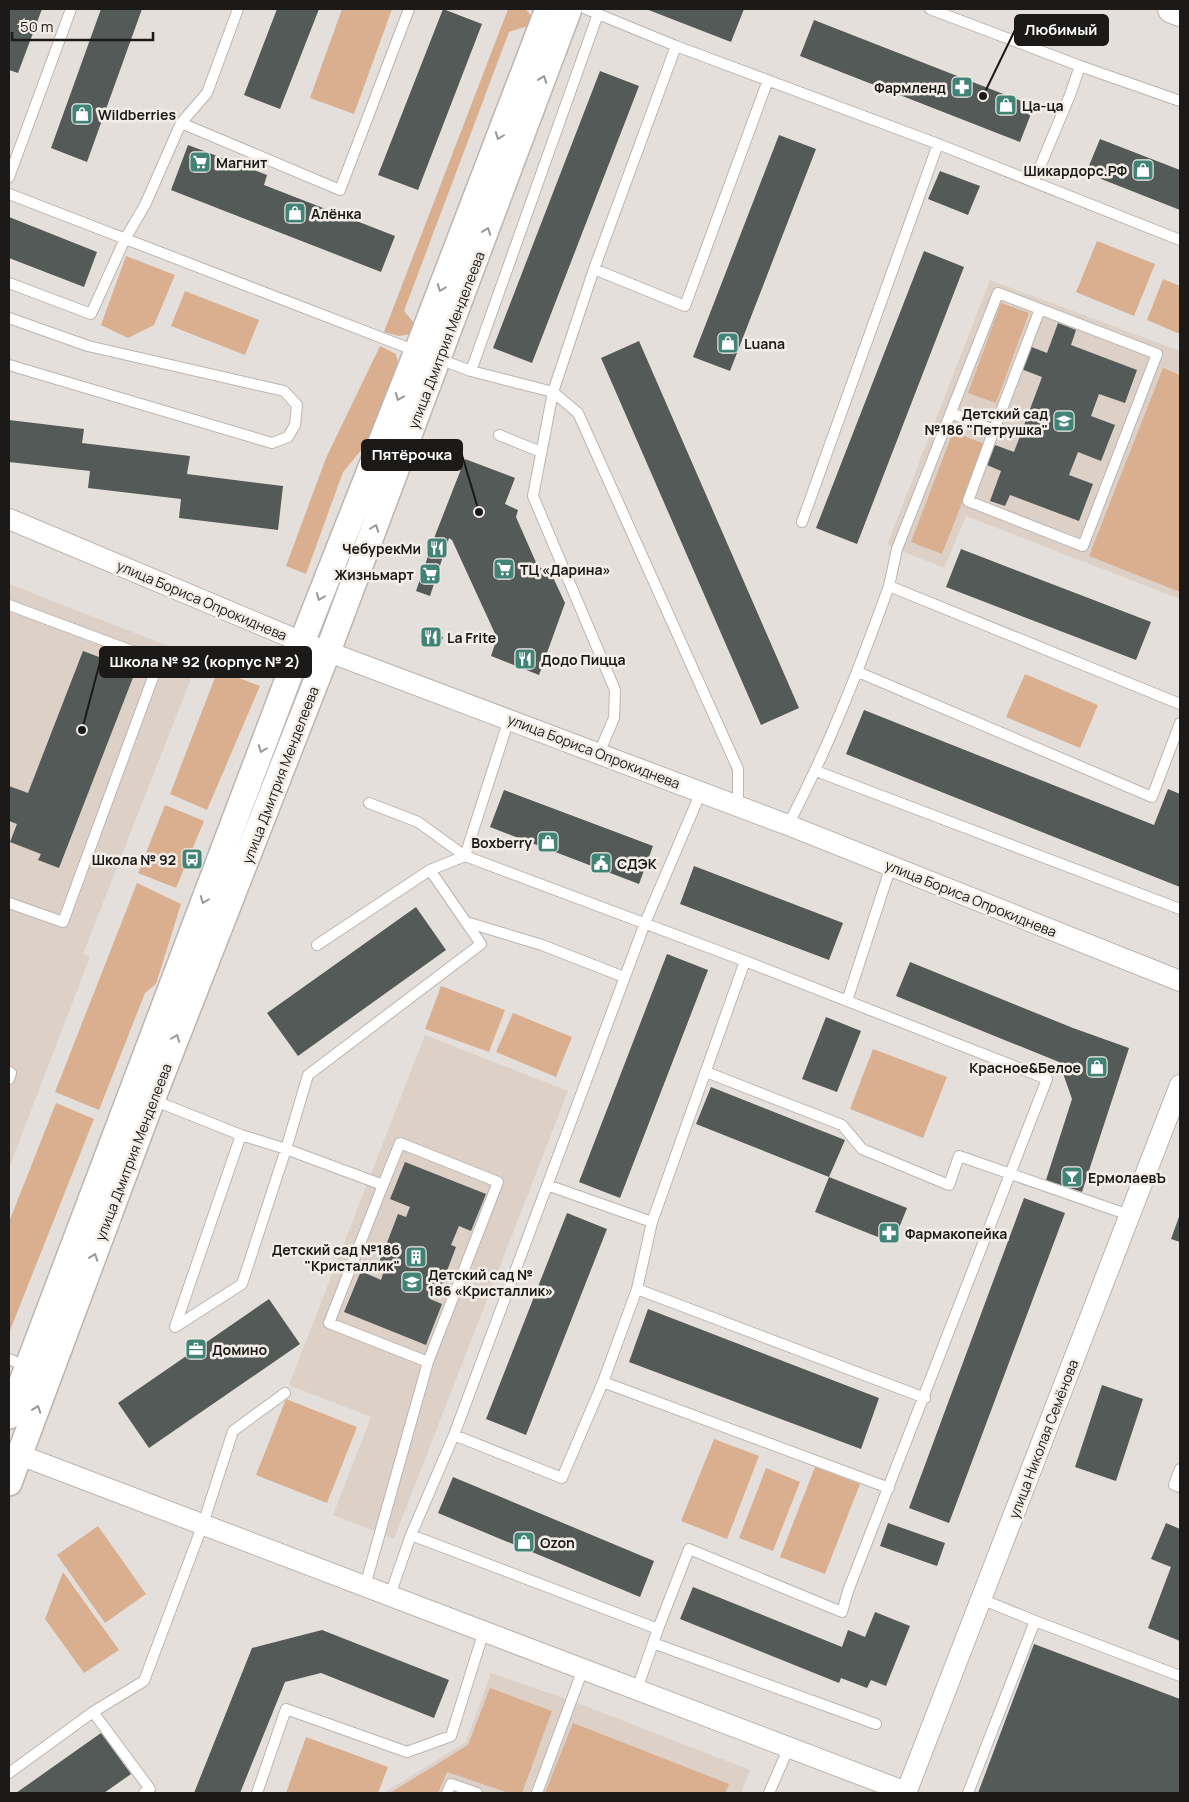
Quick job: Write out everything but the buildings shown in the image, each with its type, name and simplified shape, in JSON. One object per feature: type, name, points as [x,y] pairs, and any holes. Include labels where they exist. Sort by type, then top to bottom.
[{"type":"main road","points":[[1172,9],[1180,12]]},
{"type":"street","name":"улица Дмитрия Менделеева","points":[[9,1483],[152,1100],[328,651],[548,9]]},
{"type":"street","name":"улица Дмитрия Менделеева","points":[[9,1416],[18,1363],[302,642],[428,355],[569,9]]},
{"type":"street","name":"улица Бориса Опрокиднева","points":[[9,520],[302,642],[788,825],[1180,982]]},
{"type":"street","name":"улица Николая Семёнова","points":[[910,1793],[981,1599],[1180,1085]]},
{"type":"street","points":[[20,1455],[910,1793]]},
{"type":"lane","points":[[9,178],[71,9]]},
{"type":"lane","points":[[9,283],[92,314],[124,240],[145,205],[181,123],[208,93],[238,9]]},
{"type":"lane","points":[[181,123],[340,190],[409,9]]},
{"type":"lane","points":[[586,9],[676,46],[1034,181],[1180,240]]},
{"type":"lane","points":[[930,9],[1080,66],[1180,101]]},
{"type":"lane","points":[[470,371],[598,14]]},
{"type":"lane","points":[[599,753],[614,718],[615,690],[533,496],[553,392],[594,269],[676,46]]},
{"type":"lane","points":[[1034,181],[1080,66]]},
{"type":"lane","points":[[594,269],[685,306],[768,80]]},
{"type":"lane","points":[[802,522],[938,144]]},
{"type":"lane","points":[[9,194],[124,240],[470,371],[553,392],[578,413],[734,760],[738,769],[738,806]]},
{"type":"lane","points":[[788,825],[816,770],[858,672],[889,586],[896,549],[998,293],[1040,309],[1157,354],[1083,546],[968,501],[1040,309]]},
{"type":"lane","points":[[9,318],[88,346],[284,391],[297,405],[295,425],[288,437],[272,443],[9,365]]},
{"type":"lane","points":[[951,413],[994,430]]},
{"type":"lane","points":[[499,435],[541,452]]},
{"type":"lane","points":[[889,586],[1180,704]]},
{"type":"lane","points":[[9,604],[159,661],[63,922],[9,903]]},
{"type":"lane","points":[[858,672],[1152,797],[1180,723]]},
{"type":"lane","points":[[465,856],[510,719]]},
{"type":"lane","points":[[816,770],[1180,909]]},
{"type":"lane","points":[[390,1595],[454,1435],[624,977],[701,792]]},
{"type":"lane","points":[[369,803],[418,822],[465,856],[745,961],[1047,1080],[848,1591],[842,1612],[689,1549],[636,1689]]},
{"type":"lane","points":[[317,945],[430,870],[465,856]]},
{"type":"lane","points":[[847,1001],[891,866]]},
{"type":"lane","points":[[241,1135],[175,1327],[242,1284],[308,1075],[482,944],[430,870]]},
{"type":"lane","points":[[466,922],[542,946],[624,977]]},
{"type":"lane","points":[[454,1435],[562,1478],[603,1382],[637,1289],[652,1222],[745,961]]},
{"type":"lane","points":[[9,1072],[11,1073],[9,1079]]},
{"type":"lane","points":[[706,1072],[842,1125],[862,1149],[949,1185],[960,1156],[1129,1215]]},
{"type":"lane","points":[[152,1100],[241,1135],[286,1149],[383,1185]]},
{"type":"lane","points":[[365,1586],[428,1362],[498,1182],[400,1143],[329,1323],[428,1362]]},
{"type":"lane","points":[[547,1185],[652,1222]]},
{"type":"lane","points":[[637,1289],[924,1398]]},
{"type":"lane","points":[[603,1382],[889,1488]]},
{"type":"lane","points":[[9,1773],[93,1712],[144,1681],[202,1524],[233,1432],[285,1393]]},
{"type":"lane","points":[[1180,1469],[1174,1485],[1180,1487]]},
{"type":"lane","points":[[412,1536],[658,1629]]},
{"type":"lane","points":[[981,1599],[1180,1676]]},
{"type":"lane","points":[[968,1793],[1035,1621]]},
{"type":"lane","points":[[257,1793],[286,1708],[407,1752],[451,1736],[484,1631]]},
{"type":"lane","points":[[653,1643],[876,1724]]},
{"type":"lane","points":[[537,1793],[583,1669]]},
{"type":"lane","points":[[93,1712],[150,1789],[144,1793]]},
{"type":"lane","points":[[769,1793],[789,1747]]},
{"type":"lane","points":[[448,1793],[451,1784],[477,1793]]},
{"type":"shaded area","points":[[342,9],[392,9],[354,114],[310,98]]},
{"type":"shaded area","points":[[508,9],[526,9],[532,17],[528,26],[509,32],[404,311],[414,323],[411,334],[399,336],[384,332]]},
{"type":"shaded area","points":[[1097,241],[1155,264],[1134,316],[1076,292]]},
{"type":"shaded area","points":[[126,256],[175,275],[154,325],[128,338],[101,325]]},
{"type":"shaded area","points":[[1163,279],[1180,286],[1180,334],[1147,320]]},
{"type":"shaded area","points":[[990,280],[1180,351],[1180,599],[966,516],[944,568],[887,545]]},
{"type":"shaded area","points":[[185,291],[259,320],[245,355],[171,326]]},
{"type":"shaded area","points":[[1001,303],[1029,313],[996,403],[968,393]]},
{"type":"shaded area","points":[[380,346],[396,354],[399,367],[369,441],[343,472],[306,574],[286,566],[326,458]]},
{"type":"shaded area","points":[[1163,368],[1180,375],[1180,592],[1089,556]]},
{"type":"shaded area","points":[[953,432],[985,444],[942,554],[911,542]]},
{"type":"shaded area","points":[[9,584],[199,658],[83,954],[90,957],[9,1168]]},
{"type":"shaded area","points":[[218,670],[260,686],[207,810],[170,794]]},
{"type":"shaded area","points":[[1025,674],[1098,705],[1080,748],[1006,717]]},
{"type":"shaded area","points":[[165,805],[204,821],[176,888],[138,873]]},
{"type":"shaded area","points":[[137,883],[181,904],[156,984],[145,993],[99,1110],[55,1092]]},
{"type":"shaded area","points":[[441,986],[505,1010],[489,1052],[425,1029]]},
{"type":"shaded area","points":[[513,1013],[572,1037],[556,1077],[496,1052]]},
{"type":"shaded area","name":"Детский сад № 186 «Кристаллик»","points":[[425,1035],[568,1091],[394,1539],[333,1515],[371,1417],[289,1385]]},
{"type":"shaded area","points":[[873,1049],[947,1077],[923,1138],[850,1109]]},
{"type":"shaded area","points":[[56,1103],[94,1119],[9,1333],[9,1222]]},
{"type":"shaded area","points":[[286,1399],[357,1427],[327,1503],[256,1475]]},
{"type":"shaded area","points":[[714,1439],[759,1456],[727,1539],[681,1521]]},
{"type":"shaded area","points":[[815,1467],[860,1484],[825,1574],[780,1557]]},
{"type":"shaded area","points":[[766,1468],[800,1482],[773,1551],[739,1538]]},
{"type":"shaded area","points":[[98,1526],[146,1594],[105,1623],[57,1555]]},
{"type":"shaded area","points":[[63,1572],[119,1650],[84,1673],[45,1619]]},
{"type":"shaded area","points":[[491,1673],[572,1701],[750,1770],[741,1793],[386,1793],[466,1742]]},
{"type":"shaded area","points":[[490,1688],[552,1711],[522,1793],[509,1793],[447,1772],[438,1793],[390,1793],[468,1745]]},
{"type":"shaded area","points":[[573,1723],[729,1784],[725,1793],[545,1793]]},
{"type":"shaded area","points":[[306,1737],[388,1767],[378,1793],[286,1793]]},
{"type":"place","name":"Фармленд","points":[[962,87]]},
{"type":"place","name":"Любимый","points":[[983,96]]},
{"type":"place","name":"Ца-ца","points":[[1006,105]]},
{"type":"place","name":"Wildberries","points":[[82,114]]},
{"type":"place","name":"Магнит","points":[[200,162]]},
{"type":"place","name":"Шикардорс.РФ","points":[[1143,170]]},
{"type":"place","name":"Алёнка","points":[[295,213]]},
{"type":"place","name":"Luana","points":[[728,343]]},
{"type":"place","name":"Детский сад №186 \"Петрушка\"","points":[[1064,421]]},
{"type":"place","name":"Пятёрочка","points":[[479,512]]},
{"type":"place","name":"ЧебурекМи","points":[[437,548]]},
{"type":"place","name":"ТЦ «Дарина»","points":[[504,569]]},
{"type":"place","name":"Жизньмарт","points":[[430,574]]},
{"type":"place","name":"La Frite","points":[[431,637]]},
{"type":"place","name":"Додо Пицца","points":[[525,659]]},
{"type":"place","name":"Школа № 92 (корпус № 2)","points":[[82,730]]},
{"type":"place","name":"Boxberry","points":[[548,842]]},
{"type":"place","name":"Школа № 92","points":[[192,859]]},
{"type":"place","name":"СДЭК","points":[[601,863]]},
{"type":"place","name":"Красное&Белое","points":[[1097,1067]]},
{"type":"place","name":"ЕрмолаевЪ","points":[[1072,1177]]},
{"type":"place","name":"Фармакопейка","points":[[889,1233]]},
{"type":"place","name":"Детский сад №186 \"Кристаллик\"","points":[[416,1257]]},
{"type":"place","name":"Детский сад № 186 «Кристаллик»","points":[[412,1282]]},
{"type":"place","name":"Домино","points":[[196,1349]]},
{"type":"place","name":"Ozon","points":[[524,1542]]}]
